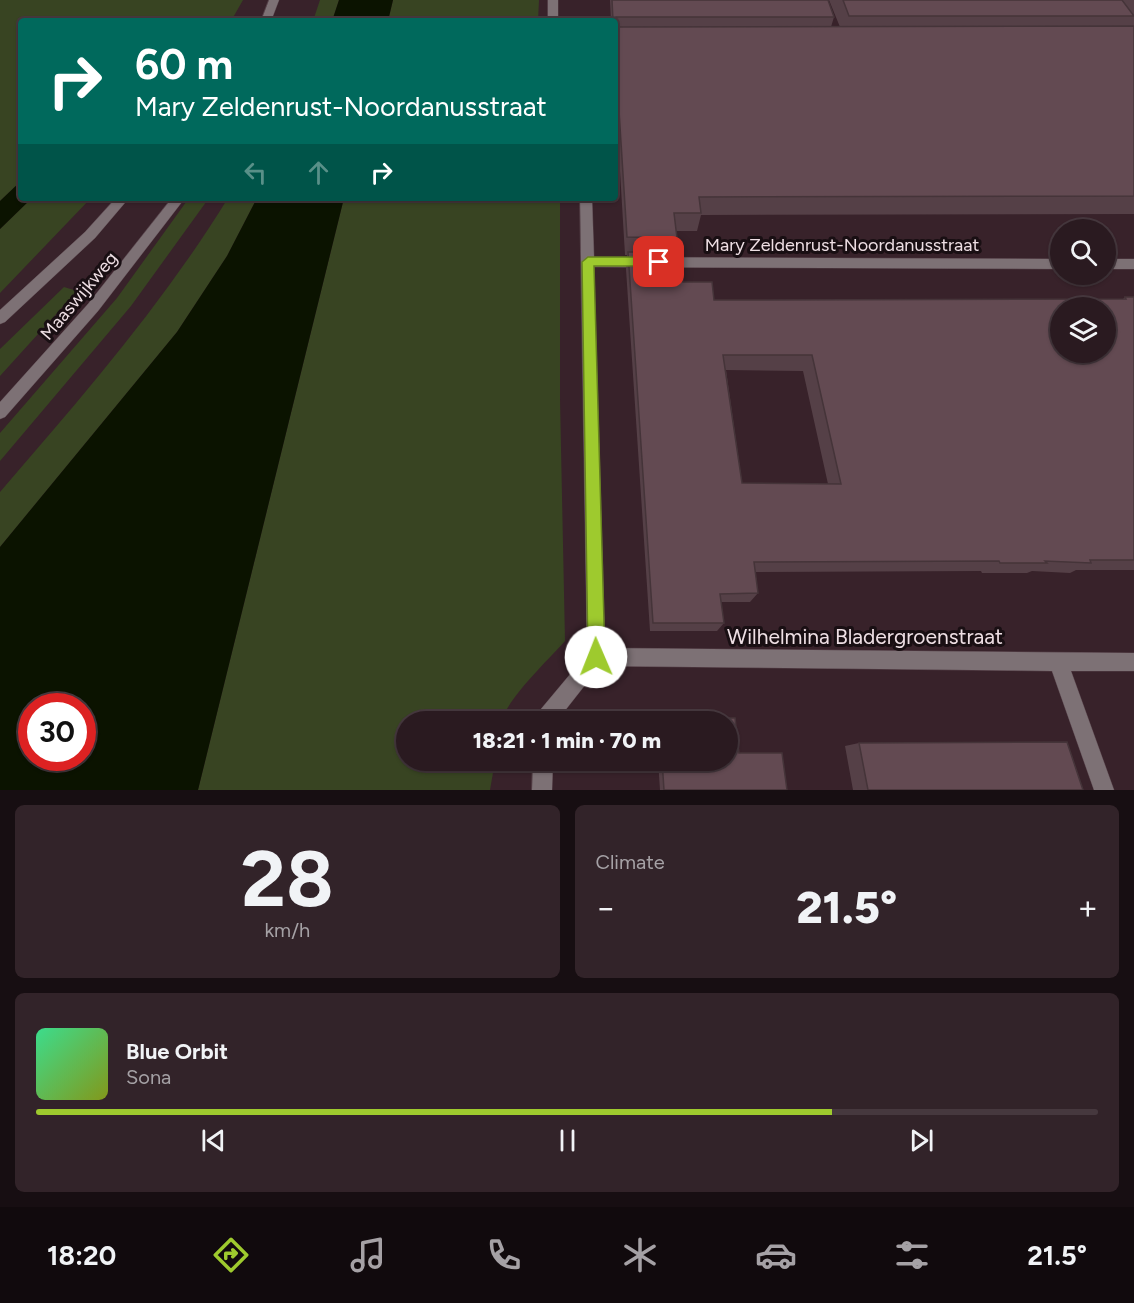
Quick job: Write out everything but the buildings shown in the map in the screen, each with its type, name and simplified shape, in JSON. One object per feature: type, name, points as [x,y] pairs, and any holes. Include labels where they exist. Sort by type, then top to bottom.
[{"type":"street","points":[[267,18],[274,0]]},
{"type":"street","points":[[553,0],[553,18]]},
{"type":"street","name":"Maaswijkweg","points":[[0,318],[90,235],[120,201]]},
{"type":"street","name":"Maaswijkweg","points":[[0,412],[55,352],[150,238],[177,201]]},
{"type":"street","points":[[552,711],[596,657],[586,201]]},
{"type":"street","name":"Mary Zeldenrust-Noordanusstraat","points":[[588,262],[1050,264]]},
{"type":"street","points":[[1116,264],[1134,264]]},
{"type":"street","name":"Wilhelmina Bladergroenstraat","points":[[596,657],[1134,662]]},
{"type":"street","points":[[1058,661],[1104,790]]},
{"type":"street","points":[[542,790],[543,771]]},
{"type":"green space","points":[[0,0],[243,0],[233,18],[18,18],[18,184],[0,201]]},
{"type":"green space","points":[[320,0],[339,0],[333,18],[314,18]]},
{"type":"green space","points":[[393,0],[539,0],[538,18],[389,18]]},
{"type":"green space","points":[[29,201],[88,201],[0,293],[0,229]]},
{"type":"green space","points":[[187,201],[207,201],[131,306],[0,461],[0,433],[117,298]]},
{"type":"green space","points":[[226,201],[255,201],[227,256],[177,332],[0,547],[0,492],[120,350],[203,237]]},
{"type":"green space","points":[[343,201],[560,201],[560,399],[565,641],[519,691],[506,711],[396,711],[396,771],[493,771],[490,790],[198,790]]},
{"type":"green space","points":[[64,287],[77,291],[0,376],[0,349]]},
{"type":"shaded area","points":[[339,0],[393,0],[389,18],[333,18]]},
{"type":"shaded area","points":[[18,184],[18,201],[29,201],[0,229],[0,201]]},
{"type":"shaded area","points":[[255,201],[343,201],[198,790],[0,790],[0,547],[177,332],[227,256]]},
{"type":"route","points":[[596,657],[588,262],[659,262]]}]
